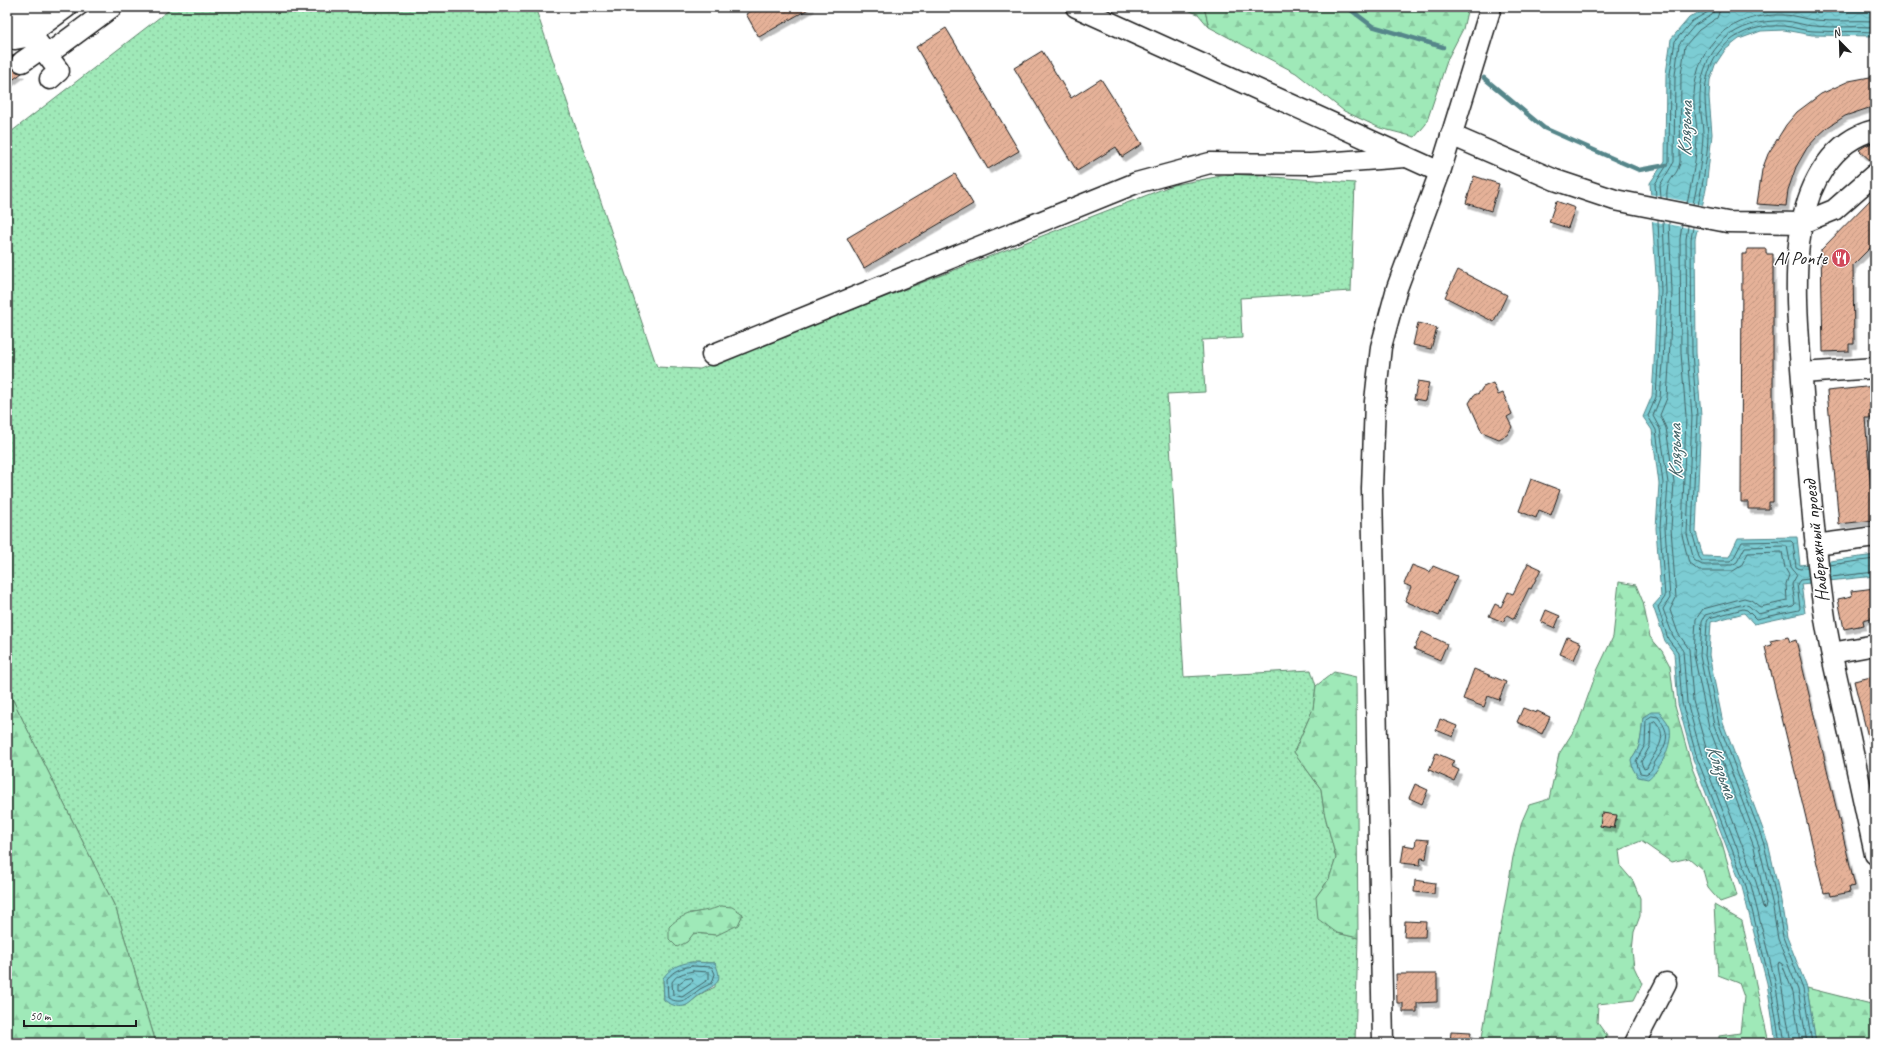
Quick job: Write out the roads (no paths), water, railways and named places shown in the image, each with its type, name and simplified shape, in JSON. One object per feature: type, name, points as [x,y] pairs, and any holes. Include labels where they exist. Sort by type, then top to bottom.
[{"type":"street","points":[[22,62],[26,32],[37,7]]},
{"type":"street","points":[[26,32],[67,7]]},
{"type":"street","points":[[26,32],[112,7]]},
{"type":"street","points":[[1076,7],[1440,172]]},
{"type":"street","points":[[1383,1043],[1372,489],[1375,401],[1381,347],[1397,288],[1440,172],[1491,7]]},
{"type":"street","points":[[26,32],[59,71],[50,79]]},
{"type":"street","name":"Набережный проезд","points":[[1875,130],[1866,132],[1850,140],[1835,153],[1822,169],[1813,185],[1802,223],[1799,253],[1798,297],[1802,373],[1820,585],[1832,653],[1875,854]]},
{"type":"street","points":[[1451,135],[1555,180],[1615,200],[1727,222],[1802,223],[1834,210],[1875,174]]},
{"type":"street","points":[[712,355],[1136,183],[1210,163],[1310,164],[1405,156]]},
{"type":"street","points":[[1802,373],[1875,368]]},
{"type":"street","points":[[1816,552],[1875,538]]},
{"type":"street","points":[[1832,653],[1875,645]]},
{"type":"street","points":[[1635,1043],[1666,984]]},
{"type":"water","name":"Клязьма","points":[[1708,7],[1875,7],[1875,36],[1812,35],[1784,30],[1761,31],[1739,39],[1725,50],[1715,65],[1710,80],[1709,97],[1712,134],[1706,189],[1695,239],[1696,353],[1701,416],[1696,532],[1703,556],[1729,557],[1738,538],[1797,537],[1800,565],[1875,555],[1875,576],[1801,584],[1805,613],[1754,624],[1744,613],[1711,622],[1709,655],[1723,723],[1768,843],[1781,901],[1787,937],[1807,988],[1816,1043],[1776,1043],[1767,983],[1742,887],[1693,759],[1678,704],[1674,653],[1665,641],[1653,606],[1661,597],[1656,528],[1659,484],[1652,430],[1643,417],[1652,396],[1657,291],[1650,183],[1665,161],[1666,74],[1671,39],[1689,18]]},
{"type":"water","points":[[1651,712],[1660,712],[1667,722],[1670,728],[1670,742],[1665,756],[1657,770],[1648,779],[1638,777],[1633,769],[1631,760],[1639,745],[1643,717]]},
{"type":"water","points":[[692,962],[715,963],[719,976],[716,983],[684,1006],[676,1006],[664,1000],[663,978],[669,971],[676,967]]},
{"type":"waterway","points":[[1347,7],[1372,26],[1443,47]]},
{"type":"waterway","points":[[1484,78],[1544,128],[1639,170],[1667,165]]},
{"type":"place","name":"Al Ponte","points":[[1841,258]]}]
